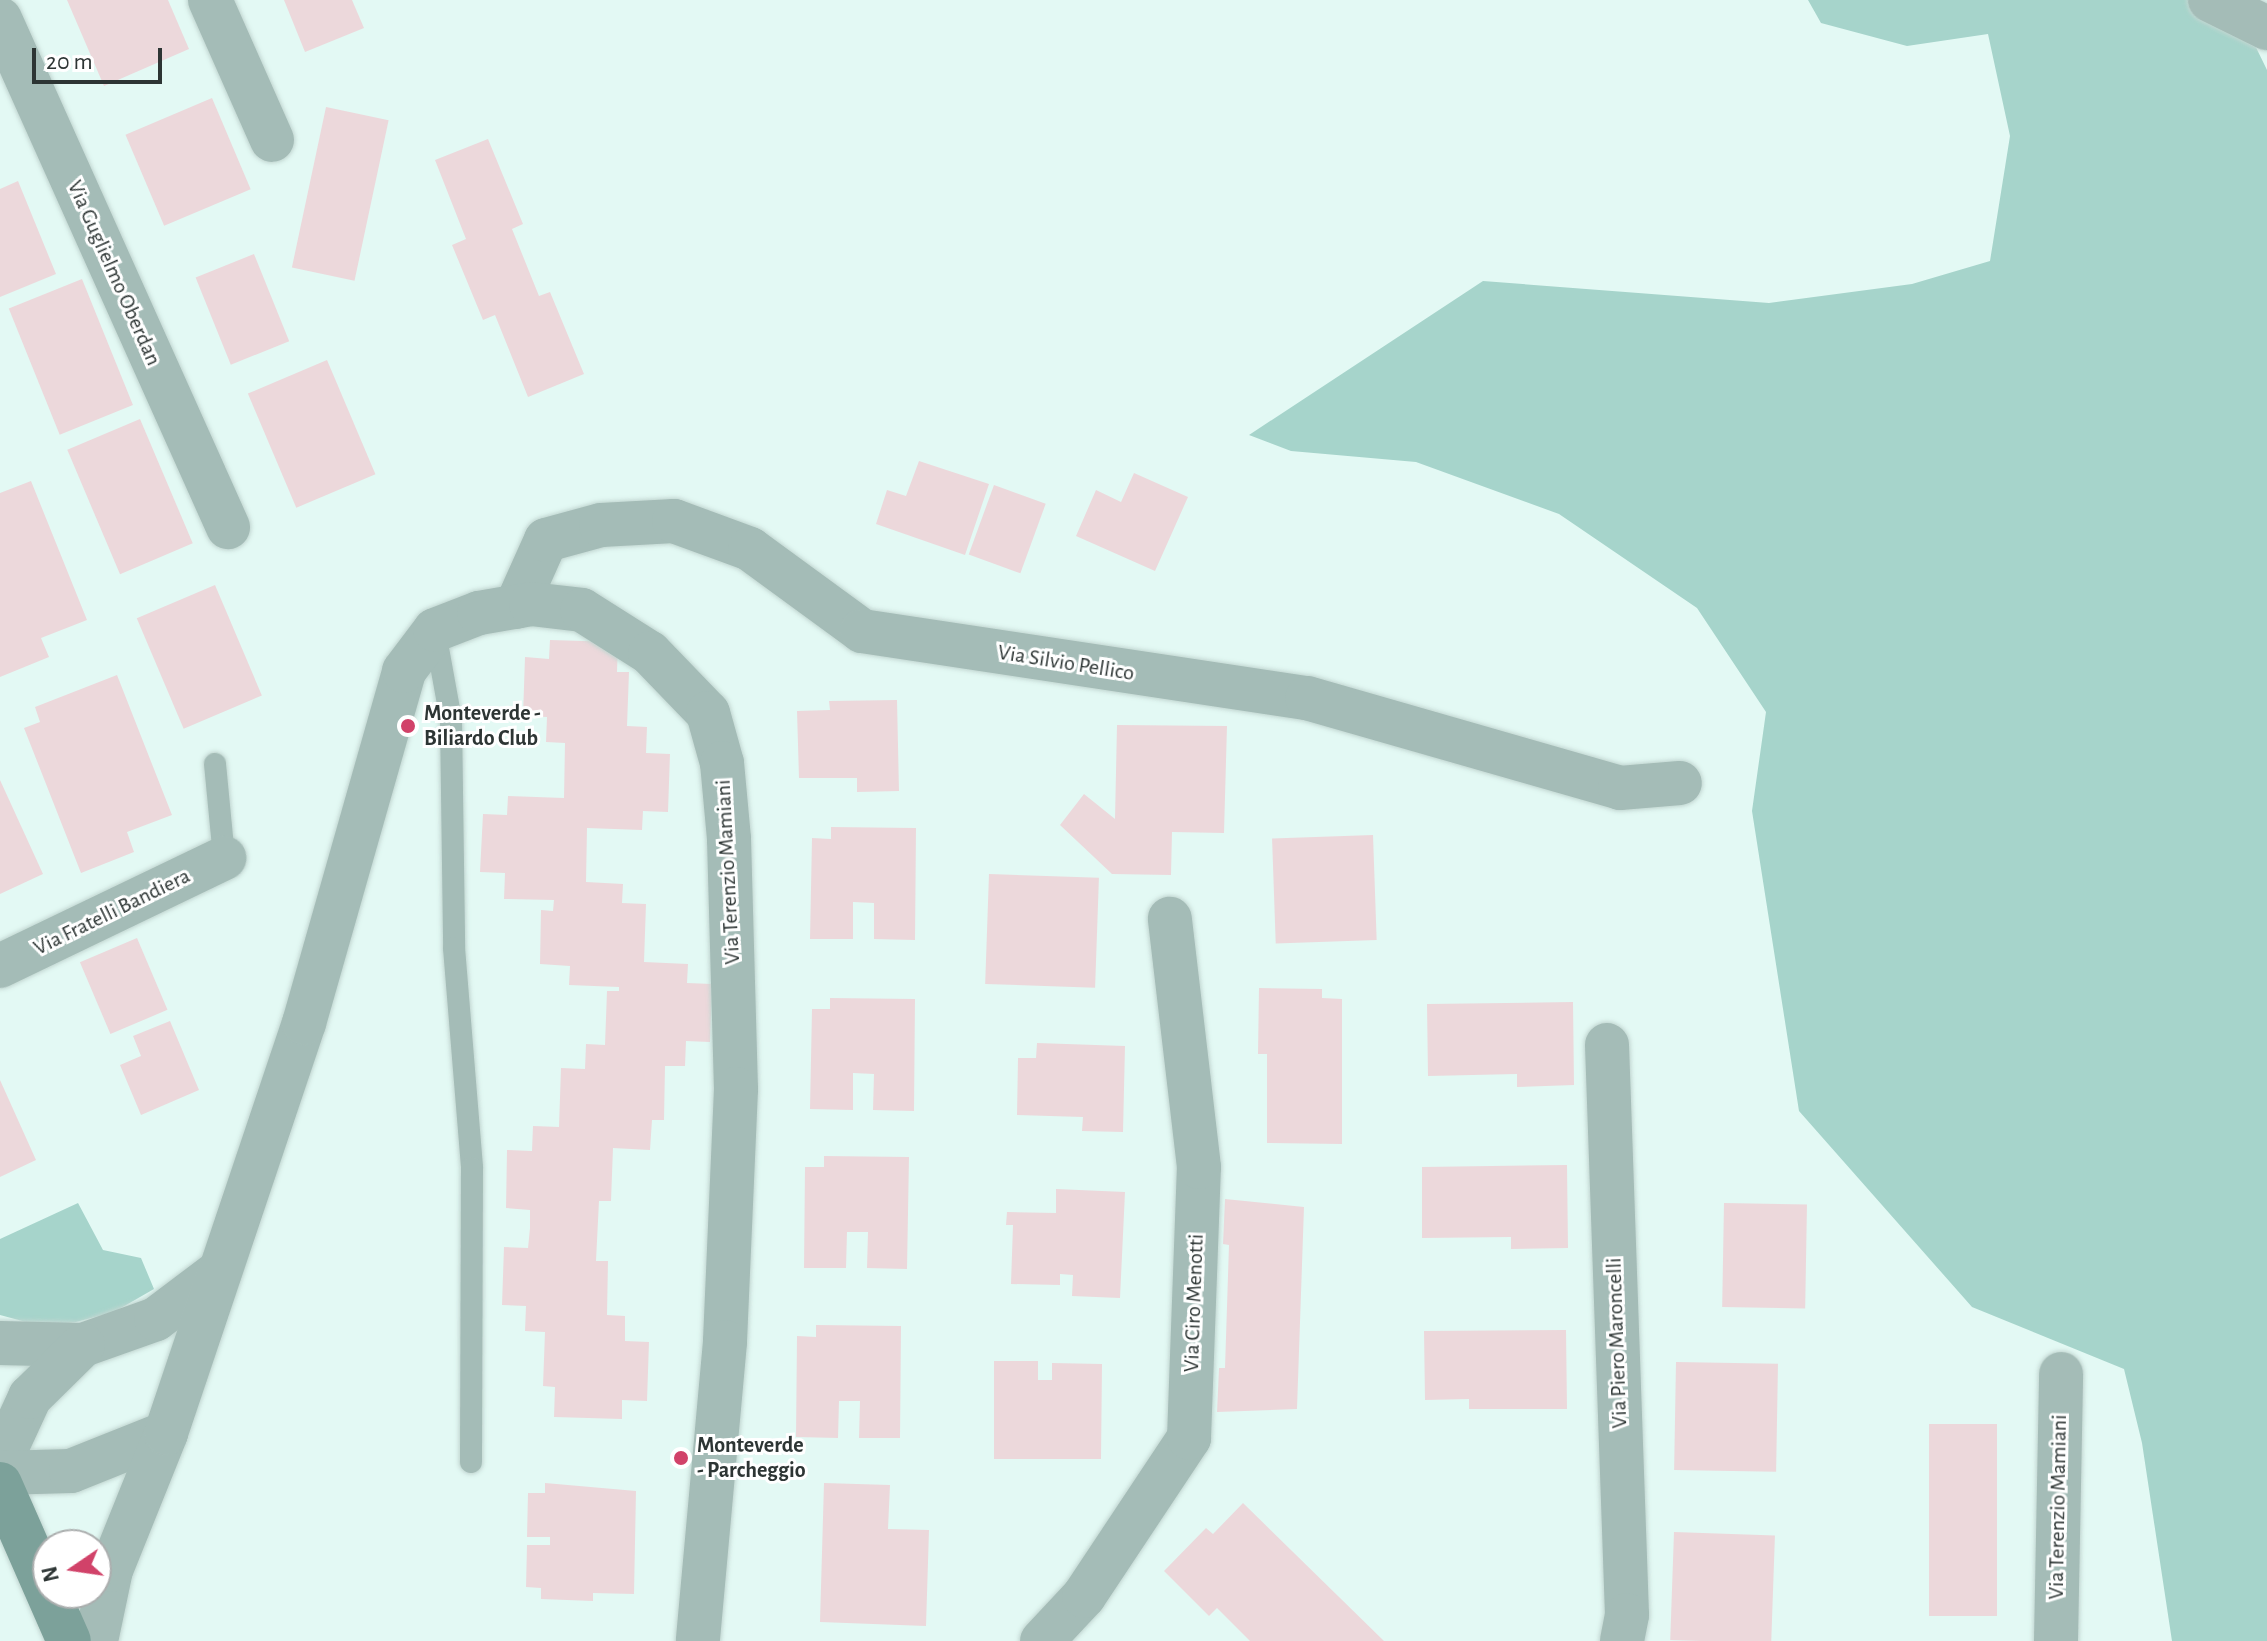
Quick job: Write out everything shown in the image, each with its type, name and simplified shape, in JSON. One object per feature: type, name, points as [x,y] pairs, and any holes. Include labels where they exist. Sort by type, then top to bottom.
[{"type":"main road","points":[[0,1484],[69,1641]]},
{"type":"street","points":[[210,0],[272,140]]},
{"type":"street","points":[[2210,0],[2267,28]]},
{"type":"street","name":"Via Guglielmo Oberdan","points":[[0,19],[228,527]]},
{"type":"street","name":"Via Silvio Pellico","points":[[516,607],[546,540],[601,525],[674,521],[750,549],[862,631],[1307,698],[1620,788],[1680,783]]},
{"type":"street","name":"Via Terenzio Mamiani","points":[[435,630],[479,613],[516,607],[582,610],[650,653],[708,713],[722,763],[729,839],[736,1089],[725,1342],[698,1641]]},
{"type":"street","points":[[96,1641],[111,1570],[166,1433],[304,1023],[404,671],[435,630]]},
{"type":"street","name":"Via Fratelli Bandiera","points":[[0,966],[224,858]]},
{"type":"street","name":"Via Ciro Menotti","points":[[1042,1641],[1084,1596],[1189,1438],[1199,1167],[1170,919]]},
{"type":"street","name":"Via Piero Maroncelli","points":[[1607,1045],[1627,1615],[1622,1641]]},
{"type":"street","points":[[0,1343],[83,1345],[156,1319],[220,1271]]},
{"type":"street","points":[[0,1462],[30,1397],[83,1345]]},
{"type":"street","name":"Via Terenzio Mamiani","points":[[2056,1641],[2061,1374]]},
{"type":"street","points":[[0,1473],[71,1471],[166,1433]]},
{"type":"lane","points":[[435,630],[451,720],[454,948],[472,1168],[471,1462]]},
{"type":"lane","points":[[215,764],[224,858]]},
{"type":"green space","points":[[1808,0],[2233,0],[2267,70],[2267,1641],[2172,1641],[2142,1443],[2124,1369],[1972,1307],[1799,1111],[1752,811],[1766,712],[1697,608],[1559,514],[1416,462],[1291,451],[1249,435],[1483,281],[1769,303],[1912,284],[1990,261],[2010,136],[1988,34],[1907,46],[1821,23]]},
{"type":"green space","points":[[78,1203],[103,1250],[141,1258],[154,1289],[114,1312],[76,1322],[41,1326],[0,1315],[0,1239]]},
{"type":"building","points":[[67,0],[168,0],[189,49],[104,86]]},
{"type":"building","points":[[284,0],[352,0],[364,28],[305,52]]},
{"type":"building","points":[[212,98],[251,189],[164,226],[125,135]]},
{"type":"building","points":[[326,107],[389,120],[355,281],[292,267]]},
{"type":"building","points":[[488,139],[523,224],[512,229],[539,296],[550,292],[584,374],[528,397],[495,315],[483,320],[452,245],[466,239],[435,160]]},
{"type":"building","points":[[18,181],[56,274],[0,297],[0,189]]},
{"type":"building","points":[[254,254],[289,341],[231,365],[196,278]]},
{"type":"building","points":[[82,279],[133,405],[60,435],[9,309]]},
{"type":"building","points":[[327,360],[375,474],[296,508],[248,394]]},
{"type":"building","points":[[140,419],[193,543],[120,574],[67,450]]},
{"type":"building","points":[[919,461],[989,484],[965,555],[876,524],[887,490],[906,496]]},
{"type":"building","points":[[1134,473],[1188,497],[1155,571],[1076,536],[1096,490],[1121,502]]},
{"type":"building","points":[[31,481],[87,620],[41,638],[49,657],[0,677],[0,493]]},
{"type":"building","points":[[994,485],[1046,504],[1020,573],[969,555]]},
{"type":"building","points":[[215,585],[262,695],[184,729],[137,618]]},
{"type":"building","points":[[550,640],[618,642],[617,672],[629,672],[627,726],[647,727],[646,753],[670,754],[668,812],[643,811],[642,830],[587,828],[586,882],[623,884],[622,903],[646,904],[644,962],[688,964],[687,983],[712,984],[710,1042],[686,1041],[685,1066],[665,1066],[664,1120],[652,1120],[650,1150],[613,1148],[611,1201],[599,1201],[596,1261],[608,1261],[607,1315],[625,1316],[625,1341],[649,1342],[647,1401],[622,1400],[622,1419],[554,1417],[555,1387],[543,1386],[545,1332],[525,1331],[526,1306],[502,1305],[504,1247],[528,1248],[530,1228],[530,1210],[506,1208],[507,1150],[532,1151],[533,1126],[559,1127],[561,1068],[585,1069],[586,1044],[605,1045],[607,991],[619,991],[619,987],[569,985],[570,966],[540,964],[541,910],[553,911],[554,900],[504,899],[505,873],[480,872],[483,814],[507,815],[508,796],[564,798],[565,743],[546,742],[547,717],[523,716],[525,657],[549,659]]},
{"type":"building","points":[[117,675],[172,815],[127,832],[134,852],[81,873],[24,728],[40,722],[35,707]]},
{"type":"building","points":[[897,700],[899,791],[857,792],[857,778],[799,778],[797,711],[830,710],[829,701]]},
{"type":"building","points":[[1117,725],[1227,726],[1224,833],[1172,832],[1171,875],[1112,874],[1060,825],[1084,794],[1115,819]]},
{"type":"building","points":[[0,780],[43,874],[0,894]]},
{"type":"building","points":[[831,827],[916,828],[915,940],[874,939],[874,903],[853,902],[853,939],[810,939],[812,838],[831,839]]},
{"type":"building","points":[[1373,835],[1377,940],[1276,943],[1272,839]]},
{"type":"building","points":[[989,874],[1099,878],[1095,988],[985,984]]},
{"type":"building","points":[[137,938],[167,1010],[110,1034],[80,962]]},
{"type":"building","points":[[1259,988],[1322,989],[1322,998],[1342,999],[1342,1144],[1267,1143],[1267,1054],[1258,1054]]},
{"type":"building","points":[[830,998],[915,999],[914,1111],[873,1110],[874,1074],[853,1073],[853,1110],[810,1109],[812,1009],[830,1009]]},
{"type":"building","points":[[1573,1002],[1574,1085],[1517,1087],[1517,1074],[1428,1076],[1427,1004]]},
{"type":"building","points":[[170,1021],[199,1090],[141,1115],[120,1065],[141,1056],[133,1036]]},
{"type":"building","points":[[1037,1043],[1125,1046],[1123,1132],[1082,1131],[1083,1117],[1017,1115],[1018,1058],[1036,1058]]},
{"type":"building","points":[[0,1080],[36,1160],[0,1177]]},
{"type":"building","points":[[824,1156],[909,1157],[907,1269],[867,1268],[868,1232],[847,1232],[846,1268],[804,1268],[805,1167],[824,1167]]},
{"type":"building","points":[[1567,1165],[1568,1248],[1511,1249],[1511,1237],[1422,1238],[1422,1167]]},
{"type":"building","points":[[1056,1189],[1125,1192],[1120,1298],[1072,1296],[1073,1275],[1060,1274],[1060,1285],[1011,1284],[1013,1225],[1006,1225],[1007,1212],[1056,1213]]},
{"type":"building","points":[[1225,1199],[1304,1207],[1297,1409],[1217,1412],[1219,1368],[1225,1368],[1229,1245],[1223,1244]]},
{"type":"building","points":[[1724,1203],[1807,1204],[1805,1308],[1722,1307]]},
{"type":"building","points":[[816,1325],[901,1326],[900,1438],[859,1438],[860,1401],[839,1401],[838,1438],[796,1437],[797,1336],[816,1337]]},
{"type":"building","points":[[1566,1330],[1567,1409],[1469,1409],[1469,1399],[1425,1400],[1424,1331]]},
{"type":"building","points":[[994,1361],[1038,1361],[1038,1380],[1052,1380],[1052,1363],[1102,1364],[1101,1459],[994,1459]]},
{"type":"building","points":[[1676,1362],[1778,1364],[1776,1472],[1674,1470]]},
{"type":"building","points":[[1929,1424],[1997,1424],[1997,1616],[1929,1616]]},
{"type":"building","points":[[545,1483],[636,1491],[634,1594],[593,1593],[593,1601],[541,1599],[541,1588],[526,1587],[527,1545],[550,1545],[550,1537],[527,1537],[528,1493],[545,1493]]},
{"type":"building","points":[[824,1483],[890,1485],[888,1529],[929,1530],[926,1626],[820,1622]]},
{"type":"building","points":[[1243,1503],[1384,1641],[1250,1641],[1217,1608],[1209,1616],[1164,1571],[1206,1528],[1213,1534]]},
{"type":"building","points":[[1674,1532],[1775,1536],[1771,1641],[1670,1640]]},
{"type":"place","name":"Monteverde - Biliardo Club","points":[[408,726]]},
{"type":"place","name":"Monteverde - Parcheggio","points":[[681,1458]]}]
